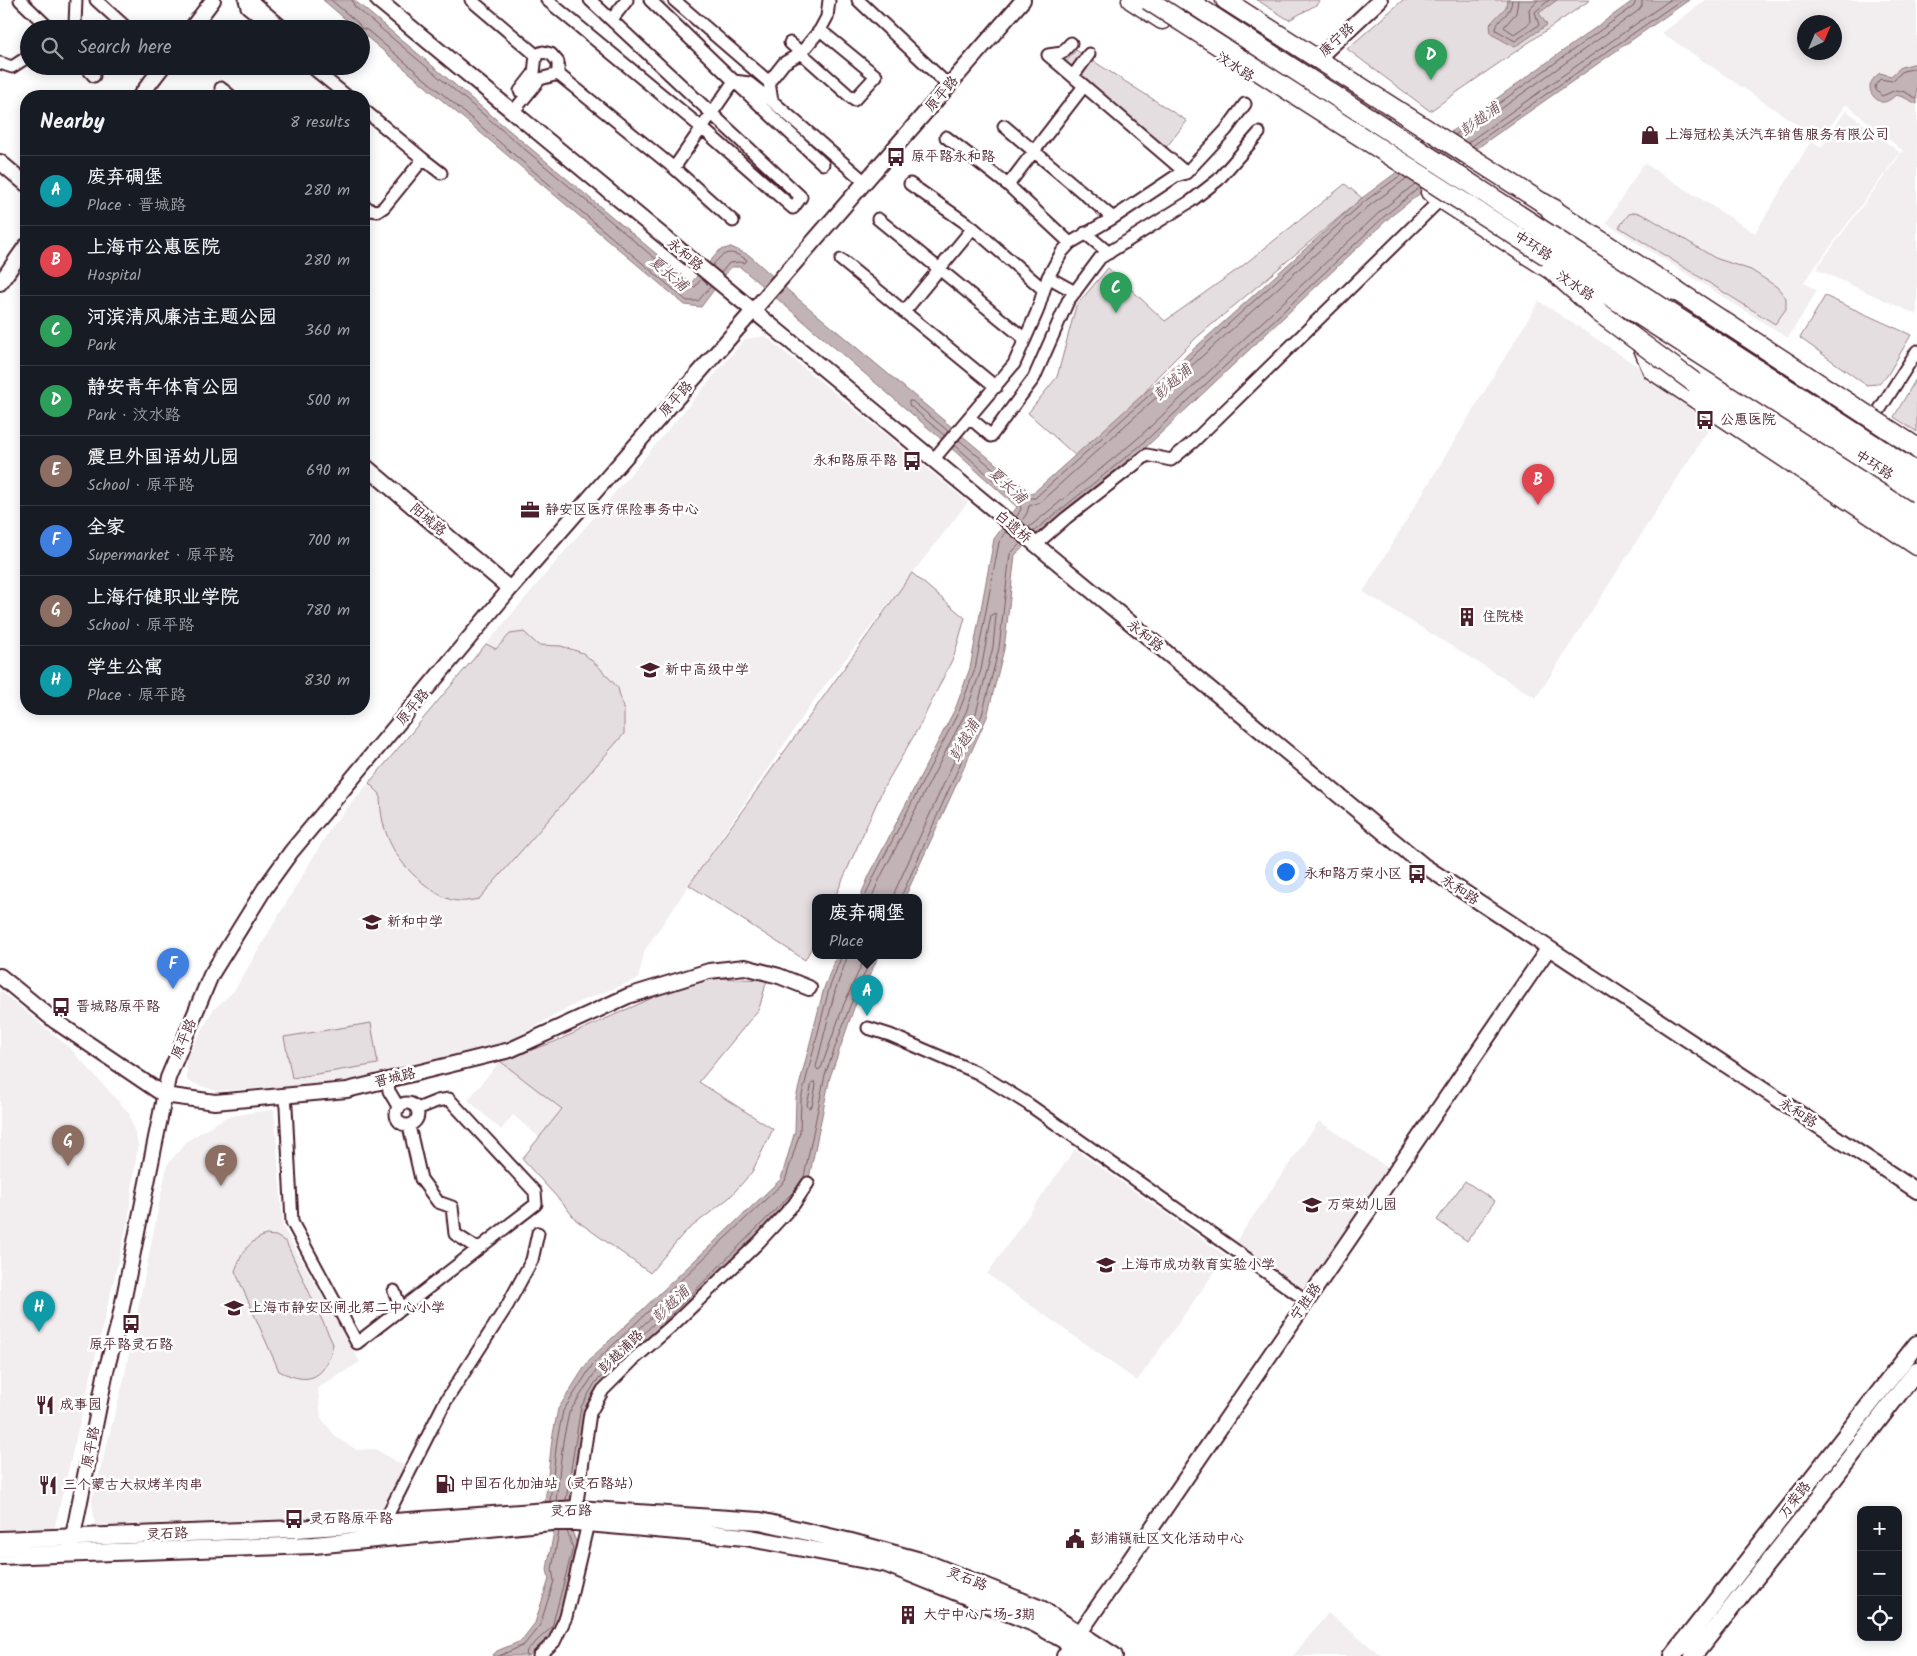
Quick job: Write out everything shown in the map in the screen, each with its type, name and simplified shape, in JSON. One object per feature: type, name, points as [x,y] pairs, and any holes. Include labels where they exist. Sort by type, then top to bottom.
[{"type":"highway","name":"中环路","points":[[1148,0],[1917,493]]},
{"type":"highway","name":"中环路","points":[[1187,0],[1917,473]]},
{"type":"highway","points":[[1543,203],[1676,297],[1917,448]]},
{"type":"highway","points":[[1507,230],[1600,313],[1695,383],[1917,529]]},
{"type":"main road","name":"汶水路","points":[[1131,0],[1250,76],[1387,149]]},
{"type":"main road","name":"汶水路","points":[[1159,0],[1387,149]]},
{"type":"main road","name":"汶水路","points":[[1176,0],[1447,192],[1516,247],[1917,511]]},
{"type":"main road","points":[[1225,0],[1316,60],[1543,203],[1589,224],[1878,412],[1886,437]]},
{"type":"main road","points":[[1219,38],[1250,76]]},
{"type":"main road","points":[[1387,149],[1447,192],[1547,250],[1796,410],[1917,493]]},
{"type":"main road","points":[[1447,192],[1634,296],[1917,478]]},
{"type":"main road","points":[[1516,247],[1547,250]]},
{"type":"main road","points":[[1634,296],[1676,297],[1917,458]]},
{"type":"main road","points":[[1633,324],[1652,370],[1917,546]]},
{"type":"main road","name":"万荣路","points":[[1673,1656],[1917,1344]]},
{"type":"main road","name":"万荣路","points":[[1693,1656],[1809,1511],[1917,1370]]},
{"type":"main road","name":"灵石路","points":[[0,1540],[297,1529],[384,1522],[581,1516],[745,1537],[888,1564],[1036,1624],[1092,1656]]},
{"type":"main road","name":"灵石路","points":[[0,1556],[314,1545],[537,1517]]},
{"type":"main road","name":"灵石路","points":[[1071,1644],[1114,1656]]},
{"type":"street","points":[[20,0],[41,20]]},
{"type":"street","points":[[75,20],[76,0]]},
{"type":"street","points":[[96,0],[118,20]]},
{"type":"street","points":[[198,20],[213,0]]},
{"type":"street","points":[[246,0],[247,7],[262,20]]},
{"type":"street","points":[[251,0],[274,20]]},
{"type":"street","name":"永和路","points":[[378,0],[700,268],[937,455],[991,509]]},
{"type":"street","points":[[471,0],[536,54]]},
{"type":"street","points":[[547,0],[702,128],[793,208],[801,197],[590,0]]},
{"type":"street","points":[[612,19],[627,0]]},
{"type":"street","points":[[650,0],[823,164]]},
{"type":"street","points":[[674,0],[769,82],[772,101]]},
{"type":"street","points":[[769,82],[784,63],[801,53],[820,30],[827,17],[829,0]]},
{"type":"street","points":[[858,0],[949,86]]},
{"type":"street","name":"原平路","points":[[69,1554],[106,1371],[119,1322],[168,1078],[212,975],[265,888],[291,852],[510,589],[1023,0]]},
{"type":"street","name":"康宁路","points":[[1316,60],[1380,0]]},
{"type":"street","points":[[790,43],[854,100],[876,76],[820,30]]},
{"type":"street","points":[[1071,43],[1062,53],[1048,55],[1186,173]]},
{"type":"street","points":[[536,54],[543,52],[551,54],[558,62],[558,74]]},
{"type":"street","points":[[510,110],[534,73],[536,54]]},
{"type":"street","points":[[1073,76],[1089,54]]},
{"type":"street","points":[[0,62],[12,67],[20,62]]},
{"type":"street","points":[[510,110],[540,79],[558,74]]},
{"type":"street","points":[[558,74],[674,168],[733,221]]},
{"type":"street","points":[[145,90],[156,75]]},
{"type":"street","points":[[321,75],[340,90]]},
{"type":"street","points":[[674,168],[734,80]]},
{"type":"street","points":[[734,80],[750,83],[865,182]]},
{"type":"street","points":[[1008,185],[1084,86]]},
{"type":"street","points":[[937,455],[1014,364],[1048,277],[1062,252],[1070,243],[1085,233],[1113,218],[1176,176],[1186,173],[1226,130],[1245,104]]},
{"type":"street","points":[[370,115],[441,173]]},
{"type":"street","points":[[1004,126],[1113,218]]},
{"type":"street","points":[[970,418],[991,436],[1034,378],[1068,301],[1100,258],[1191,201],[1218,180],[1259,134]]},
{"type":"street","points":[[946,137],[1008,185],[1070,243]]},
{"type":"street","points":[[370,210],[378,211],[384,207],[423,159]]},
{"type":"street","points":[[0,162],[20,179]]},
{"type":"street","points":[[910,184],[973,228],[1044,290]]},
{"type":"street","points":[[1035,545],[1066,518],[1147,455],[1171,460],[1193,442],[1447,192]]},
{"type":"street","points":[[878,219],[1025,339]]},
{"type":"street","points":[[904,312],[973,228]]},
{"type":"street","points":[[1085,233],[1109,253]]},
{"type":"street","points":[[0,282],[20,254]]},
{"type":"street","points":[[841,260],[996,387]]},
{"type":"street","points":[[1048,277],[1075,292]]},
{"type":"street","points":[[1878,412],[1917,351]]},
{"type":"street","name":"阳城路","points":[[370,471],[510,589]]},
{"type":"street","name":"白遗桥","points":[[991,509],[1035,545]]},
{"type":"street","name":"永和路","points":[[1035,545],[1423,865],[1548,950],[1917,1191]]},
{"type":"street","name":"宁胜路","points":[[1071,1644],[1548,950]]},
{"type":"street","name":"晋城路","points":[[0,976],[55,1020],[164,1095],[214,1102],[347,1090],[510,1050],[628,996],[709,971],[745,967],[779,976],[809,988]]},
{"type":"street","points":[[868,1028],[890,1035],[978,1073],[1028,1104],[1306,1301]]},
{"type":"street","points":[[387,1080],[389,1091],[399,1108]]},
{"type":"street","points":[[284,1096],[295,1184],[292,1222],[357,1342],[536,1204],[535,1192],[449,1099],[437,1101],[417,1109]]},
{"type":"street","points":[[409,1126],[397,1122],[396,1114],[402,1103],[411,1104],[417,1109]]},
{"type":"street","points":[[409,1126],[415,1120],[417,1109]]},
{"type":"street","points":[[409,1126],[422,1179],[438,1202],[452,1207],[455,1234],[478,1249]]},
{"type":"street","name":"彭越浦路","points":[[539,1656],[554,1642],[566,1617],[581,1516],[590,1412],[604,1390],[634,1359],[675,1323],[758,1243],[794,1204],[808,1183]]},
{"type":"street","points":[[384,1522],[444,1402],[508,1306],[532,1260],[538,1233]]},
{"type":"street","points":[[394,1291],[401,1308]]},
{"type":"shaded area","points":[[1257,0],[1320,0],[1316,5],[1289,20]]},
{"type":"shaded area","points":[[1403,0],[1590,0],[1430,111],[1347,49]]},
{"type":"shaded area","points":[[1706,0],[1917,0],[1917,315],[1816,269],[1903,151],[1846,104],[1820,140],[1662,33]]},
{"type":"shaded area","points":[[1076,50],[1187,121],[1164,150],[1064,64]]},
{"type":"shaded area","points":[[1846,110],[1900,153],[1804,282],[1817,291],[1788,338],[1606,223],[1644,163],[1755,233],[1811,141],[1821,148]]},
{"type":"shaded area","points":[[1345,184],[1362,198],[1196,338],[1157,377],[1126,416],[1077,457],[1028,413],[1057,377],[1076,306],[1108,268],[1165,321],[1241,267]]},
{"type":"shaded area","points":[[1636,212],[1648,217],[1715,258],[1751,270],[1777,287],[1786,298],[1786,309],[1775,324],[1619,227],[1629,214]]},
{"type":"shaded area","points":[[1825,296],[1911,335],[1887,376],[1878,384],[1866,385],[1800,338]]},
{"type":"shaded area","points":[[1539,301],[1716,418],[1536,698],[1363,592]]},
{"type":"shaded area","name":"新中高级中学","points":[[765,336],[968,502],[817,696],[645,950],[638,979],[581,1001],[509,1041],[337,1083],[216,1091],[187,1081],[186,1059],[213,1010],[234,991],[331,827],[745,339]]},
{"type":"shaded area","points":[[1917,377],[1917,432],[1894,417]]},
{"type":"shaded area","points":[[912,573],[965,618],[954,656],[920,725],[883,789],[836,894],[812,894],[812,947],[805,960],[689,885]]},
{"type":"shaded area","points":[[524,632],[538,645],[561,646],[583,653],[600,668],[618,688],[624,712],[624,734],[479,899],[451,900],[428,887],[399,858],[387,835],[383,822],[380,794],[369,783],[486,644],[496,649],[510,634]]},
{"type":"shaded area","points":[[714,978],[767,980],[759,1009],[699,1082],[773,1129],[752,1172],[730,1197],[684,1233],[650,1273],[576,1220],[522,1159],[562,1109],[500,1061],[554,1042],[661,994]]},
{"type":"shaded area","points":[[0,990],[70,1048],[129,1113],[138,1144],[128,1221],[54,1530],[0,1532]]},
{"type":"shaded area","points":[[371,1023],[378,1064],[292,1078],[284,1037]]},
{"type":"shaded area","points":[[500,1061],[562,1109],[540,1138],[513,1115],[501,1130],[468,1100]]},
{"type":"shaded area","points":[[274,1109],[283,1227],[360,1362],[318,1388],[321,1418],[336,1437],[357,1450],[375,1449],[408,1468],[385,1508],[363,1516],[95,1526],[92,1500],[123,1383],[167,1165],[187,1141],[226,1117]]},
{"type":"shaded area","name":"万荣幼儿园","points":[[1319,1121],[1388,1168],[1304,1289],[1236,1241]]},
{"type":"shaded area","name":"上海市成功教育实验小学","points":[[1075,1149],[1226,1256],[1137,1381],[987,1274]]},
{"type":"shaded area","points":[[1465,1181],[1495,1201],[1467,1241],[1437,1220]]},
{"type":"shaded area","points":[[266,1235],[276,1236],[286,1242],[333,1344],[326,1364],[315,1376],[300,1378],[279,1371],[235,1271],[246,1249],[254,1241]]},
{"type":"shaded area","points":[[1328,1613],[1382,1656],[1293,1656]]},
{"type":"water","points":[[323,0],[354,0],[691,283],[720,250],[731,247],[749,255],[790,292],[1032,494],[1362,198],[1634,0],[1689,0],[1487,141],[1390,217],[1144,449],[1041,531],[1015,555],[1004,649],[987,717],[906,894],[861,894],[956,707],[970,668],[994,539],[1017,507],[940,438],[740,267],[731,267],[701,307],[685,305],[370,40],[370,20],[346,20]]},
{"type":"water","points":[[1507,0],[1557,0],[1539,13],[1547,25],[1515,47],[1491,34],[1490,24],[1506,7]]},
{"type":"water","points":[[1917,63],[1917,104],[1896,95],[1883,102],[1874,97],[1870,87],[1877,75],[1880,73],[1891,76],[1901,67]]},
{"type":"water","name":"彭越浦","points":[[835,959],[877,959],[854,1008],[830,1077],[808,1183],[603,1390],[590,1413],[572,1531],[578,1547],[556,1630],[529,1656],[492,1656],[497,1651],[521,1641],[535,1623],[549,1579],[547,1569],[554,1531],[545,1503],[552,1439],[558,1409],[589,1360],[781,1179],[795,1131],[796,1098],[824,988]]},
{"type":"place","name":"静安青年体育公园","points":[[1431,80]]},
{"type":"place","name":"上海冠松美沃汽车销售服务有限公司","points":[[1650,135]]},
{"type":"place","name":"原平路永和路","points":[[896,157]]},
{"type":"place","name":"河滨清风廉洁主题公园","points":[[1116,313]]},
{"type":"place","name":"公惠医院","points":[[1705,420]]},
{"type":"place","name":"永和路原平路","points":[[912,461]]},
{"type":"place","name":"上海市公惠医院","points":[[1538,505]]},
{"type":"place","name":"静安区医疗保险事务中心","points":[[530,510]]},
{"type":"place","name":"住院楼","points":[[1467,617]]},
{"type":"place","name":"新中高级中学","points":[[650,670]]},
{"type":"place","name":"永和路万荣小区","points":[[1417,874]]},
{"type":"place","name":"新和中学","points":[[372,922]]},
{"type":"place","name":"全家","points":[[173,989]]},
{"type":"place","name":"晋城路原平路","points":[[61,1007]]},
{"type":"place","name":"废弃碉堡","points":[[867,1016]]},
{"type":"place","name":"上海行健职业学院","points":[[68,1166]]},
{"type":"place","name":"震旦外国语幼儿园","points":[[221,1186]]},
{"type":"place","name":"万荣幼儿园","points":[[1312,1205]]},
{"type":"place","name":"上海市成功教育实验小学","points":[[1106,1265]]},
{"type":"place","name":"上海市静安区闸北第二中心小学","points":[[234,1308]]},
{"type":"place","name":"原平路灵石路","points":[[131,1324]]},
{"type":"place","name":"学生公寓","points":[[39,1332]]},
{"type":"place","name":"成事园","points":[[45,1405]]},
{"type":"place","name":"中国石化加油站（灵石路站）","points":[[445,1484]]},
{"type":"place","name":"三个蒙古大叔烤羊肉串","points":[[48,1485]]},
{"type":"place","name":"灵石路原平路","points":[[294,1519]]},
{"type":"place","name":"彭浦镇社区文化活动中心","points":[[1075,1539]]},
{"type":"place","name":"大宁中心广场-3期","points":[[908,1615]]},
{"type":"water label","name":"夏长浦","points":[[668,274]]},
{"type":"water label","name":"夏长浦","points":[[1007,486]]}]
